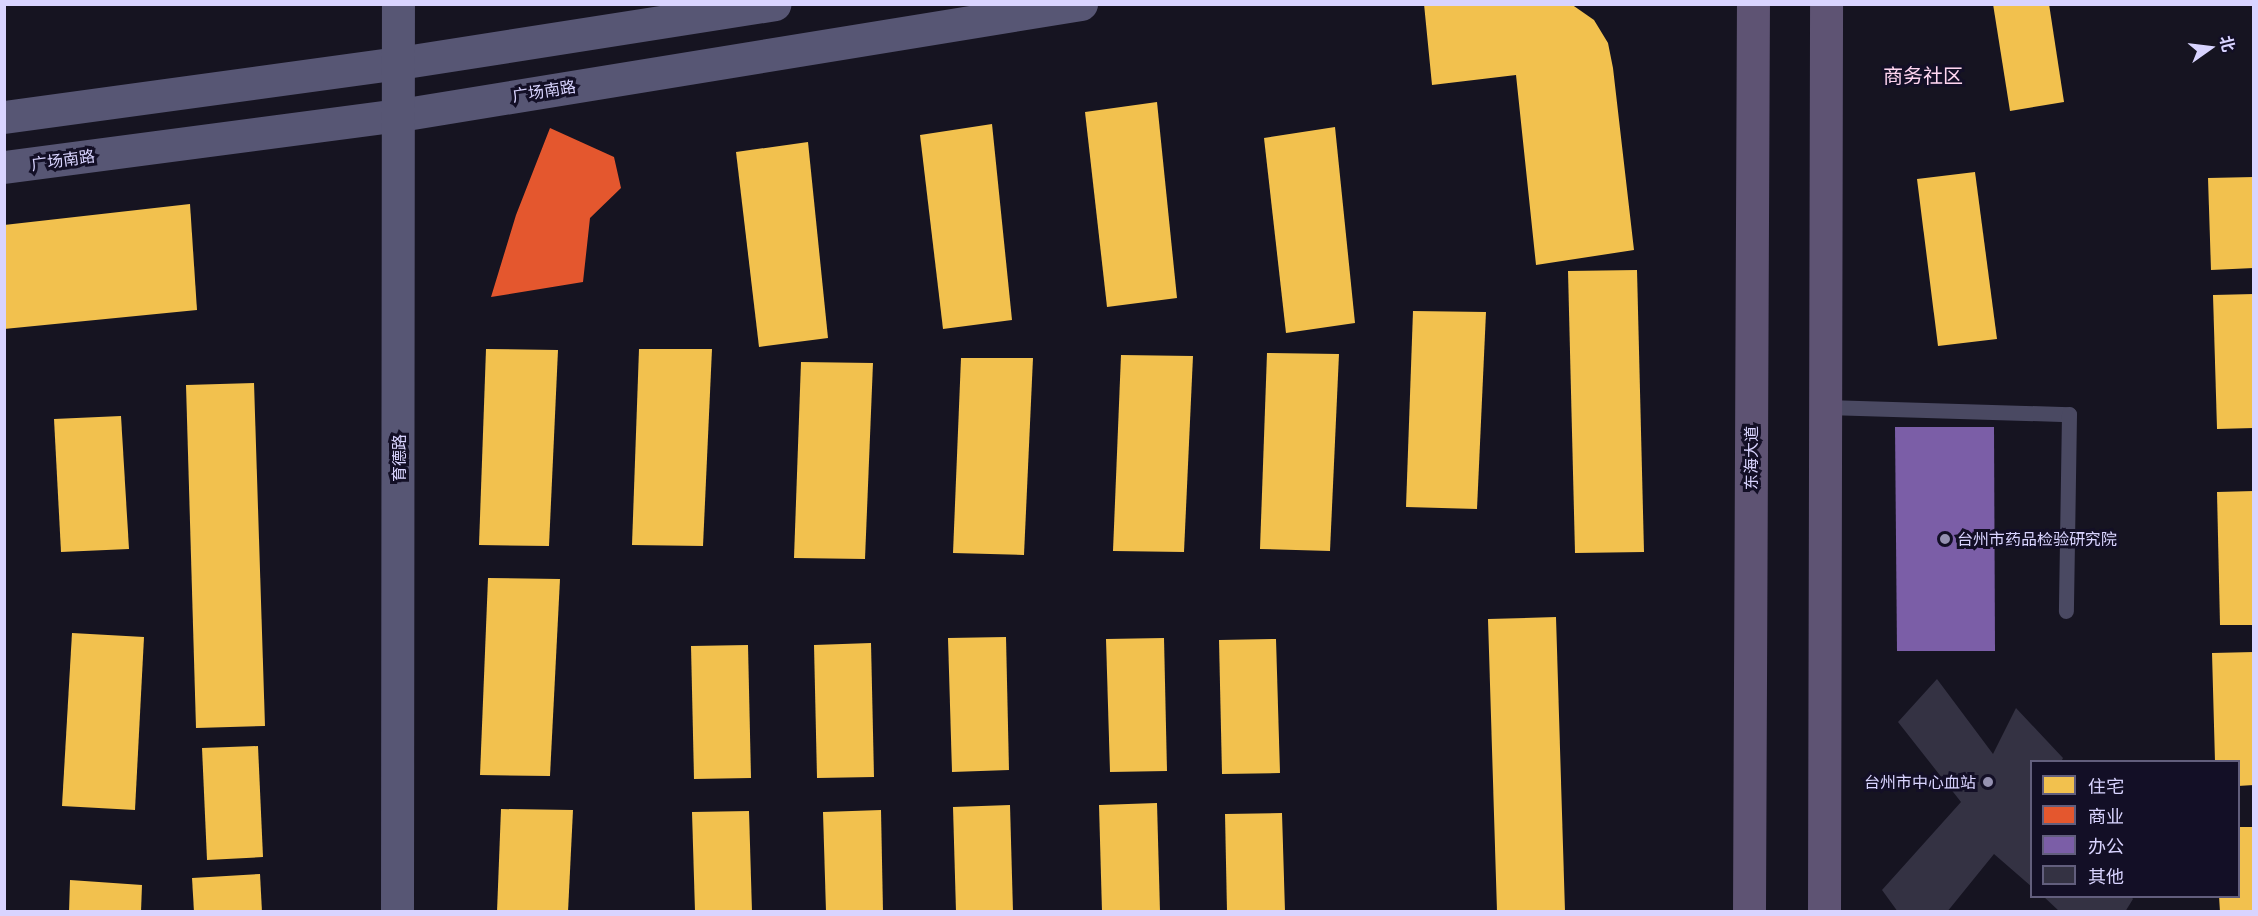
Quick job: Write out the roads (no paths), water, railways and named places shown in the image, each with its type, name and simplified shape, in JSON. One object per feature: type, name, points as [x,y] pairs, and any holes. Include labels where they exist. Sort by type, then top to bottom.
[{"type":"main road","name":"育德路","points":[[397,912],[400,115],[398,4]]},
{"type":"main road","points":[[4,117],[399,63],[774,4]]},
{"type":"main road","name":"广场南路","points":[[4,167],[400,115],[1081,4]]},
{"type":"main road","name":"东海大道","points":[[1749,912],[1753,4]]},
{"type":"main road","points":[[1824,912],[1826,4]]},
{"type":"lane","points":[[1826,406],[2069,414],[2066,611]]},
{"type":"place","name":"台州市药品检验研究院","points":[[1945,539]]},
{"type":"place","name":"台州市中心血站","points":[[1988,782]]},
{"type":"district","name":"商务社区","points":[[1923,76]]}]
